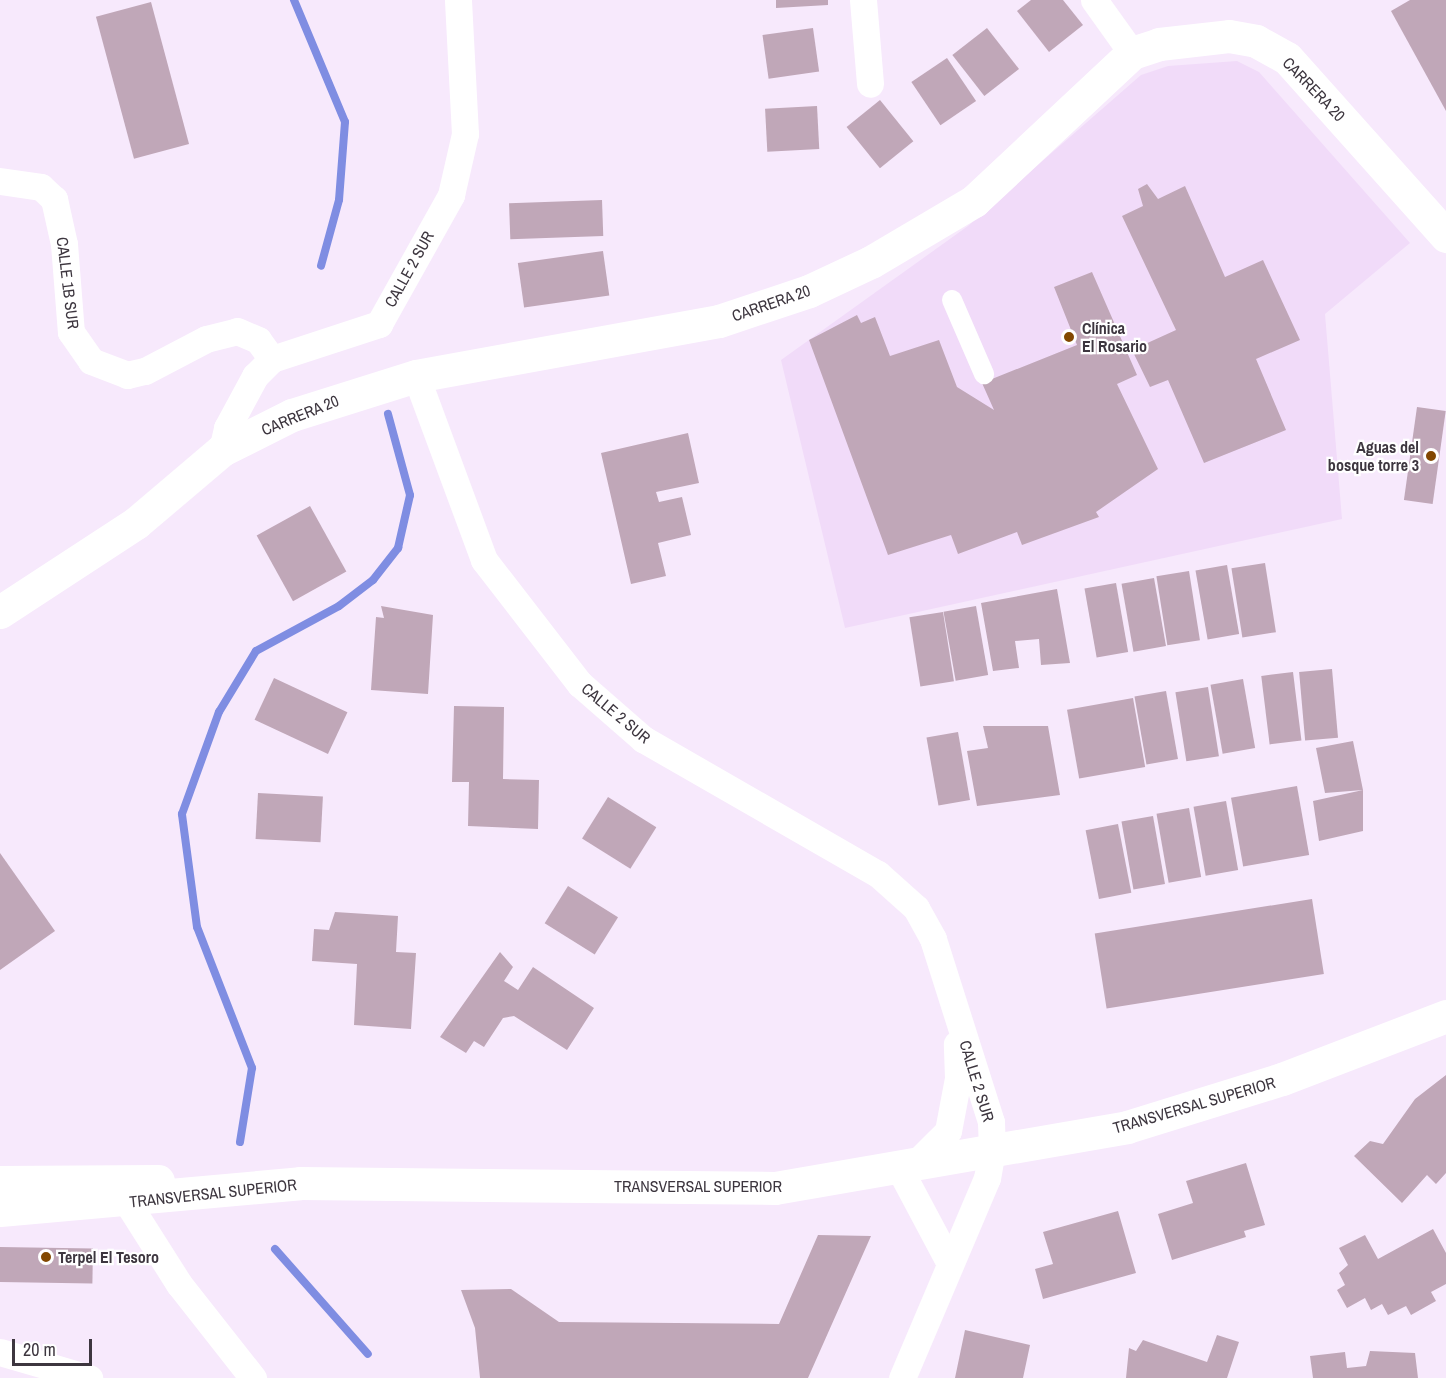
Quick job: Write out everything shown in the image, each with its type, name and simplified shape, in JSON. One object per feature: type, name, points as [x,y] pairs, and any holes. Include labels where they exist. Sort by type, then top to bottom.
[{"type":"main road","name":"CARRERA 20","points":[[0,612],[136,523],[222,450],[292,415],[417,376],[719,321],[809,291],[905,244],[974,201],[1132,53],[1180,39],[1229,36],[1256,40],[1287,58],[1446,236]]},
{"type":"main road","name":"TRANSVERSAL SUPERIOR","points":[[0,1210],[127,1202],[292,1184],[775,1188],[1126,1127],[1282,1080],[1446,1016]]},
{"type":"main road","points":[[0,1182],[292,1184]]},
{"type":"street","name":"CALLE 2 SUR","points":[[272,359],[379,324],[451,195],[465,134],[458,0]]},
{"type":"street","points":[[863,0],[870,84]]},
{"type":"street","points":[[1094,0],[1132,53]]},
{"type":"street","name":"CALLE 1B SUR","points":[[0,182],[40,187],[54,199],[64,244],[71,332],[92,362],[127,375],[145,371],[206,339],[237,331],[258,340],[272,359]]},
{"type":"street","points":[[952,300],[984,374]]},
{"type":"street","points":[[222,450],[226,428],[255,376],[272,359]]},
{"type":"street","name":"CALLE 2 SUR","points":[[417,376],[484,560],[532,628],[580,684],[643,739],[878,874],[916,908],[933,939],[991,1122],[992,1150],[987,1178],[902,1378]]},
{"type":"street","name":"CALLE 2 SUR","points":[[907,1165],[948,1131],[958,1078],[956,1013]]},
{"type":"street","points":[[907,1165],[950,1263]]},
{"type":"street","points":[[127,1202],[178,1284],[253,1378]]},
{"type":"street","points":[[0,1352],[89,1378]]},
{"type":"shaded area","name":"Clínica El Rosario","points":[[1237,61],[1259,72],[1410,243],[1325,314],[1342,519],[845,628],[781,360],[968,226],[1141,75],[1168,66]]},
{"type":"building","points":[[776,0],[828,0],[828,5],[776,8]]},
{"type":"building","points":[[1031,0],[1063,0],[1083,25],[1049,52],[1017,11]]},
{"type":"building","points":[[1410,0],[1446,0],[1446,111],[1391,11]]},
{"type":"building","points":[[151,2],[189,144],[134,159],[96,17]]},
{"type":"building","points":[[813,28],[819,72],[769,79],[762,35]]},
{"type":"building","points":[[987,28],[1019,69],[984,96],[952,55]]},
{"type":"building","points":[[947,58],[976,101],[940,125],[911,82]]},
{"type":"building","points":[[880,100],[913,141],[880,168],[847,127]]},
{"type":"building","points":[[817,106],[819,149],[767,152],[765,109]]},
{"type":"building","points":[[1147,184],[1158,199],[1185,186],[1225,277],[1263,260],[1300,340],[1256,359],[1286,430],[1204,463],[1168,380],[1150,387],[1132,350],[1176,330],[1122,216],[1143,206],[1138,189]]},
{"type":"building","points":[[602,200],[603,236],[510,239],[509,203]]},
{"type":"building","points":[[603,251],[609,296],[524,308],[518,263]]},
{"type":"building","points":[[1092,272],[1137,375],[1117,384],[1158,469],[1096,512],[1099,517],[1022,545],[1017,532],[958,554],[951,535],[888,555],[809,340],[857,315],[861,323],[875,317],[890,356],[939,340],[957,387],[994,410],[982,383],[1077,345],[1054,287]]},
{"type":"building","name":"Aguas del bosque torre 3","points":[[1417,407],[1446,411],[1433,504],[1404,500]]},
{"type":"building","points":[[688,433],[699,483],[656,492],[659,502],[682,497],[691,535],[658,543],[666,576],[631,584],[601,453]]},
{"type":"building","points":[[310,506],[346,572],[293,601],[257,536]]},
{"type":"building","points":[[1265,563],[1276,632],[1242,637],[1231,568]]},
{"type":"building","points":[[1227,565],[1239,634],[1208,639],[1195,571]]},
{"type":"building","points":[[1189,571],[1200,640],[1167,645],[1156,576]]},
{"type":"building","points":[[1154,578],[1166,646],[1133,652],[1122,584]]},
{"type":"building","points":[[1116,583],[1128,652],[1097,657],[1084,589]]},
{"type":"building","points":[[1057,589],[1070,663],[1041,665],[1039,639],[1015,641],[1019,668],[993,671],[981,603]]},
{"type":"building","points":[[381,606],[433,615],[428,694],[371,690],[376,617],[384,618]]},
{"type":"building","points":[[976,606],[988,675],[956,681],[944,612]]},
{"type":"building","points":[[943,612],[954,681],[920,686],[909,617]]},
{"type":"building","points":[[1332,669],[1338,738],[1305,741],[1299,672]]},
{"type":"building","points":[[1293,672],[1301,740],[1270,744],[1261,676]]},
{"type":"building","points":[[274,678],[347,712],[328,754],[255,720]]},
{"type":"building","points":[[1243,679],[1255,748],[1223,754],[1211,685]]},
{"type":"building","points":[[1208,687],[1219,756],[1186,761],[1175,692]]},
{"type":"building","points":[[1166,691],[1178,759],[1146,765],[1134,697]]},
{"type":"building","points":[[1133,698],[1145,767],[1079,779],[1067,710]]},
{"type":"building","points":[[454,706],[504,707],[503,779],[539,780],[538,829],[468,826],[469,782],[452,782]]},
{"type":"building","points":[[983,726],[1048,726],[1060,795],[977,806],[967,751],[988,748]]},
{"type":"building","points":[[958,732],[970,800],[938,806],[926,738]]},
{"type":"building","points":[[1353,741],[1363,790],[1325,793],[1316,748]]},
{"type":"building","points":[[1297,786],[1309,855],[1243,867],[1231,798]]},
{"type":"building","points":[[1363,790],[1363,831],[1319,841],[1313,801]]},
{"type":"building","points":[[258,793],[323,796],[321,842],[256,839]]},
{"type":"building","points":[[608,797],[656,827],[630,869],[582,839]]},
{"type":"building","points":[[1226,801],[1238,870],[1206,876],[1194,807]]},
{"type":"building","points":[[1189,808],[1201,877],[1169,883],[1157,814]]},
{"type":"building","points":[[1153,816],[1165,884],[1133,890],[1121,822]]},
{"type":"building","points":[[1118,824],[1131,893],[1099,899],[1086,830]]},
{"type":"building","points":[[0,853],[55,931],[0,970]]},
{"type":"building","points":[[568,886],[618,917],[595,955],[545,923]]},
{"type":"building","points":[[1312,899],[1324,974],[1107,1008],[1095,933]]},
{"type":"building","points":[[335,912],[398,916],[396,952],[416,953],[411,1029],[354,1025],[357,964],[312,961],[314,929],[329,930]]},
{"type":"building","points":[[500,952],[513,967],[504,981],[518,990],[533,967],[594,1008],[567,1050],[514,1016],[503,1018],[484,1047],[474,1041],[466,1053],[440,1037]]},
{"type":"building","points":[[1446,1075],[1446,1173],[1436,1184],[1427,1175],[1402,1203],[1354,1156],[1370,1141],[1383,1144],[1415,1099]]},
{"type":"building","points":[[1246,1163],[1265,1225],[1244,1231],[1246,1237],[1172,1260],[1158,1214],[1193,1203],[1186,1181]]},
{"type":"building","points":[[1118,1211],[1136,1273],[1043,1299],[1035,1269],[1053,1264],[1043,1232]]},
{"type":"building","points":[[1433,1229],[1446,1253],[1446,1284],[1431,1292],[1436,1301],[1411,1315],[1406,1306],[1388,1315],[1382,1304],[1371,1310],[1365,1298],[1347,1308],[1337,1290],[1345,1285],[1339,1273],[1348,1265],[1339,1248],[1365,1235],[1378,1259]]},
{"type":"building","points":[[818,1235],[871,1236],[808,1378],[480,1378],[475,1328],[461,1290],[511,1289],[559,1322],[779,1324]]},
{"type":"building","name":"Terpel El Tesoro","points":[[0,1247],[93,1249],[92,1284],[0,1282]]},
{"type":"building","points":[[965,1330],[1030,1345],[1023,1378],[955,1378]]},
{"type":"building","points":[[1217,1335],[1239,1342],[1227,1378],[1126,1378],[1129,1348],[1136,1351],[1143,1340],[1207,1362]]},
{"type":"building","points":[[1370,1351],[1415,1353],[1418,1378],[1313,1378],[1310,1356],[1345,1352],[1347,1368],[1366,1366]]},
{"type":"waterway","points":[[294,0],[345,122],[339,200],[321,266]]},
{"type":"waterway","points":[[240,1142],[252,1068],[197,927],[182,814],[219,712],[256,651],[339,606],[373,580],[398,548],[410,495],[388,414]]},
{"type":"waterway","points":[[275,1249],[368,1354]]},
{"type":"place","name":"Clínica El Rosario","points":[[1069,337]]},
{"type":"place","name":"Aguas del bosque torre 3","points":[[1431,456]]},
{"type":"place","name":"Terpel El Tesoro","points":[[46,1257]]}]
